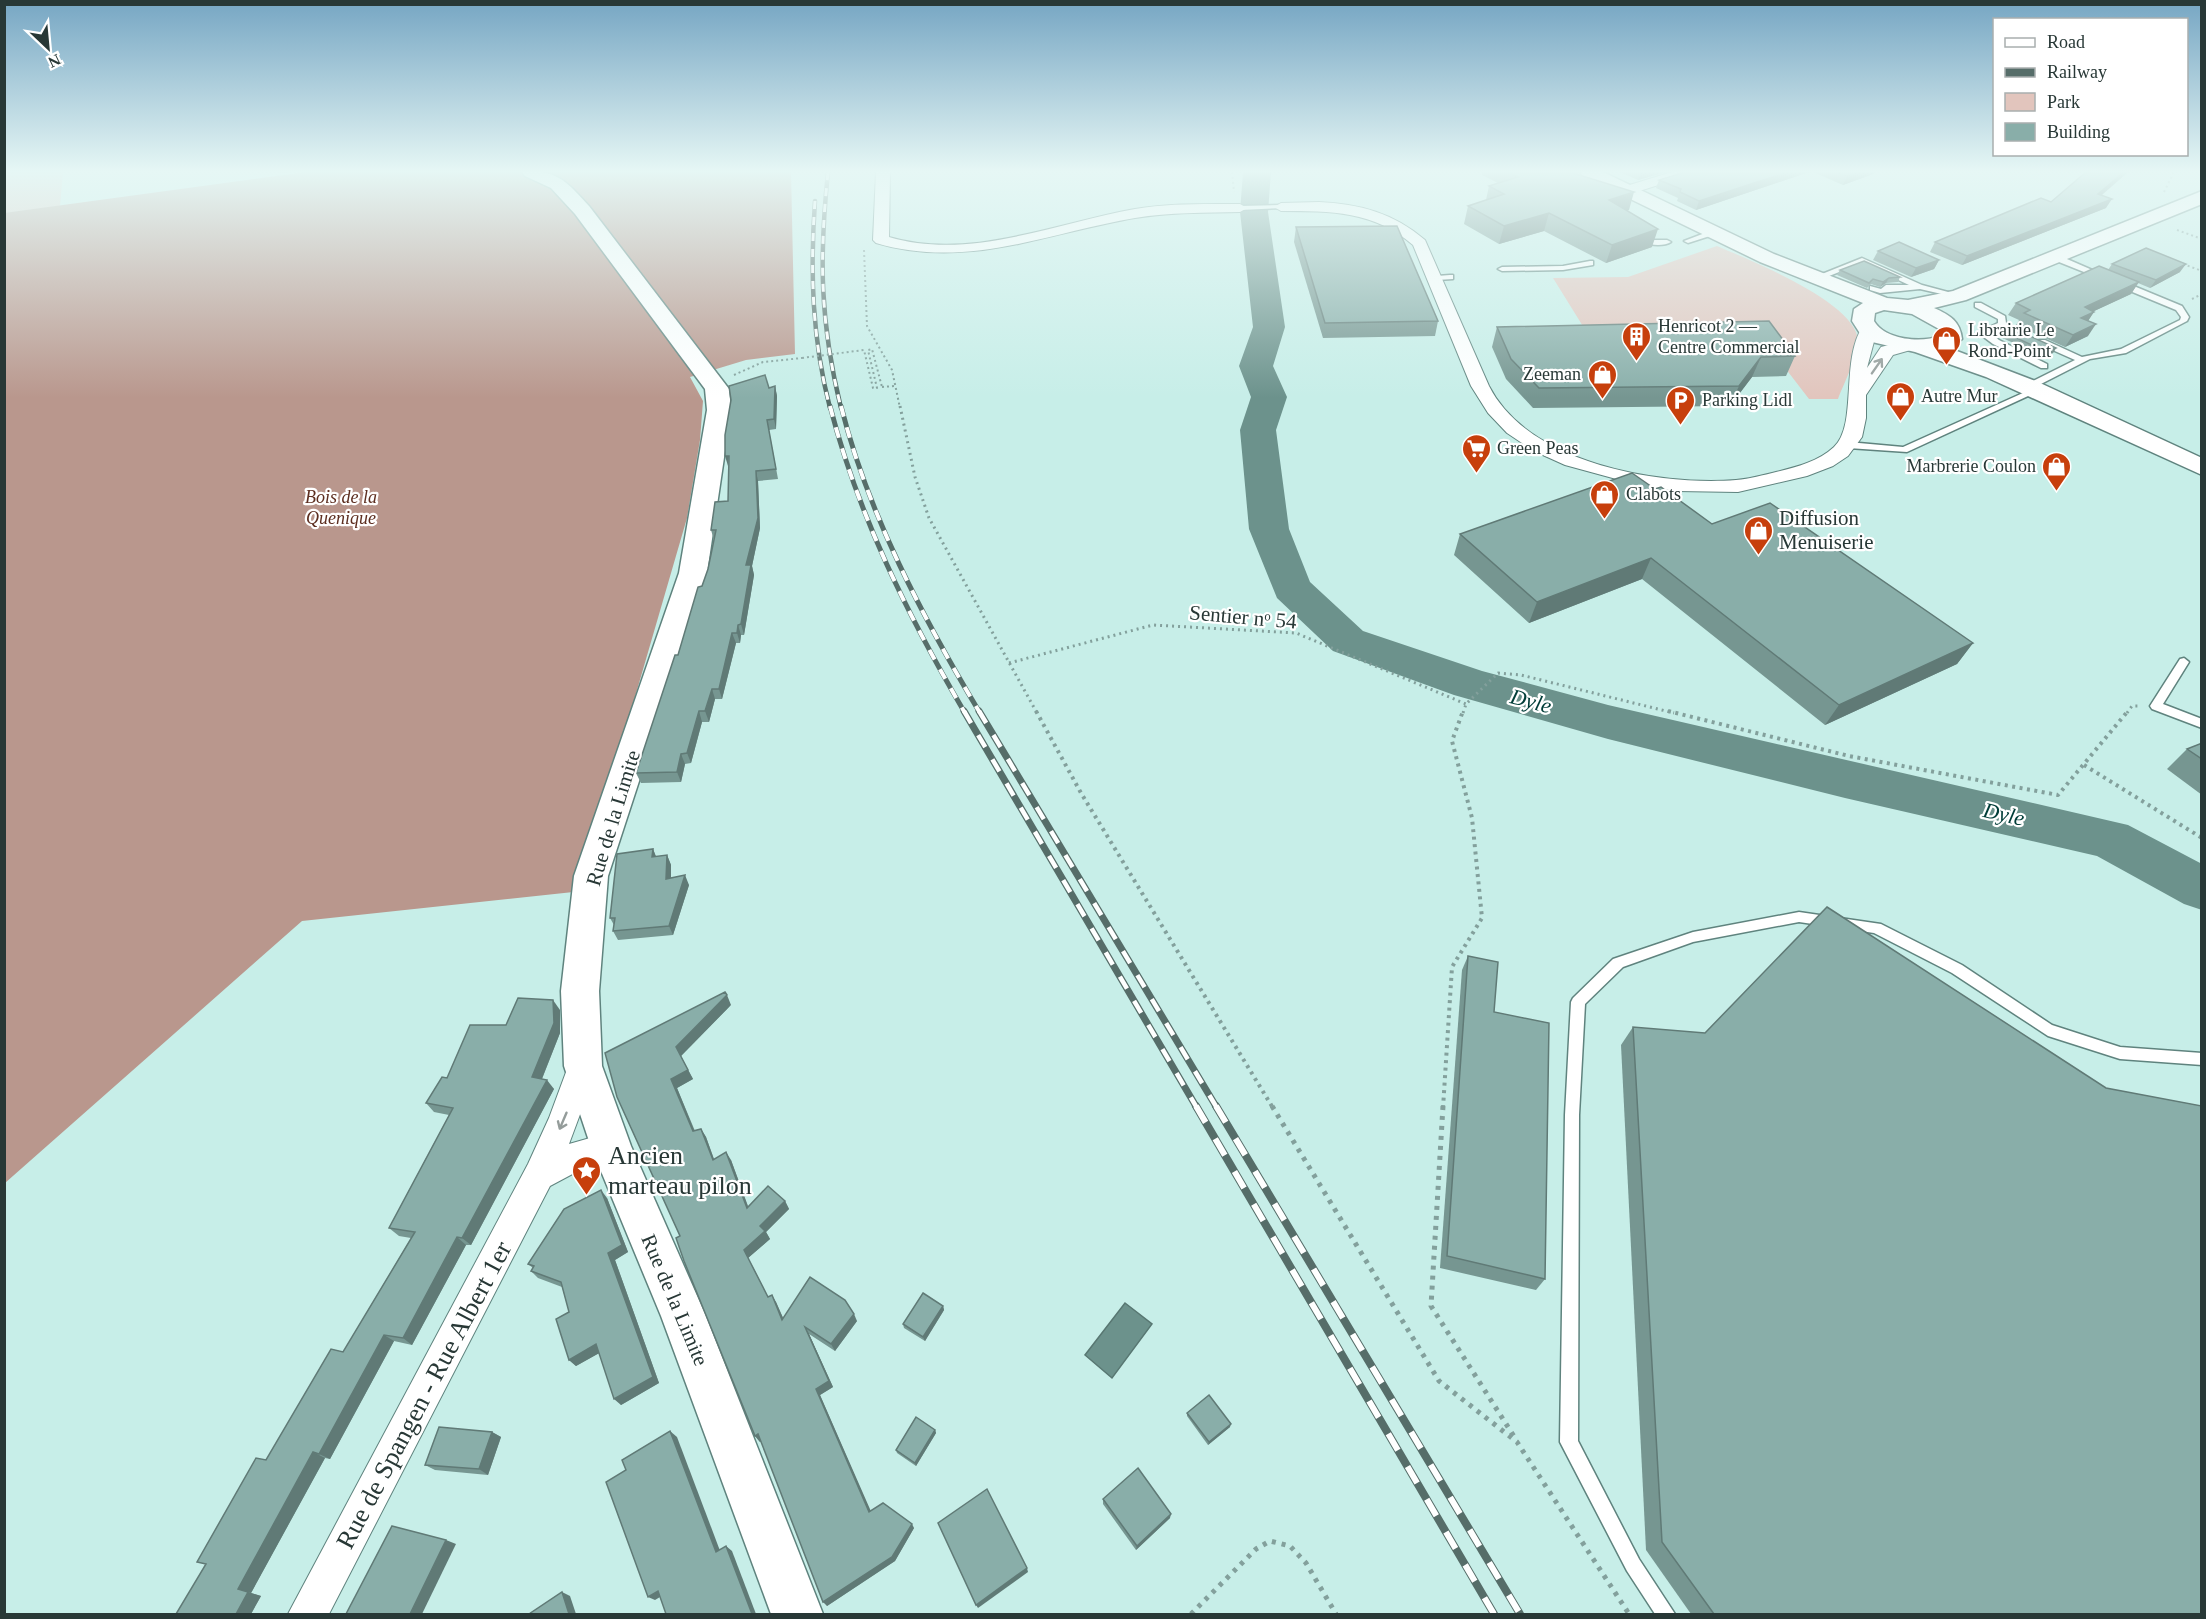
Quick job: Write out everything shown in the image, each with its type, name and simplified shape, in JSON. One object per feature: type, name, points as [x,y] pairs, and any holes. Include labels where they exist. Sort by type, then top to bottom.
[{"type":"main road","name":"Rue de la Limite","points":[[610,248],[714,384],[719,410],[693,573],[591,876],[580,991],[583,1066],[611,1147],[683,1314],[797,1614]]},
{"type":"main road","points":[[1745,248],[1767,258],[1893,342],[1968,361],[2041,372]]},
{"type":"main road","points":[[1767,258],[1844,270],[1886,289],[1915,297],[1968,301],[2081,248]]},
{"type":"main road","points":[[1865,323],[1865,309],[1886,289]]},
{"type":"main road","points":[[1915,297],[1981,354],[2041,372],[2089,413],[2202,468]]},
{"type":"main road","points":[[1916,346],[1945,344],[1951,339],[1951,330],[1968,301]]},
{"type":"street","points":[[902,248],[909,250],[940,248]]},
{"type":"street","points":[[1423,248],[1443,278],[1478,381],[1494,410],[1517,430],[1547,450],[1599,471],[1641,480],[1739,486],[1815,468],[1848,445],[1856,422],[1858,369],[1867,345],[1865,323]]},
{"type":"street","points":[[1856,399],[1887,351],[1916,346]]},
{"type":"street","name":"Rue de Spangen - Rue Albert 1er","points":[[308,1614],[539,1175],[564,1120],[583,1066]]},
{"type":"street","points":[[539,1175],[574,1157],[611,1147]]},
{"type":"lane","points":[[1848,445],[1904,450],[2041,372],[2100,354],[2123,351],[2183,321],[2186,317],[2179,309],[2164,301],[2056,258]]},
{"type":"lane","points":[[1844,270],[1862,260],[1915,297]]},
{"type":"lane","points":[[1502,269],[1563,268],[1590,262]]},
{"type":"lane","points":[[1968,301],[2002,318],[2002,324]]},
{"type":"lane","points":[[2002,324],[2060,353],[2082,360]]},
{"type":"lane","points":[[2002,324],[1984,333],[2000,340],[2008,349],[2026,358],[2041,372]]},
{"type":"lane","points":[[2008,349],[2017,345]]},
{"type":"lane","points":[[2026,358],[2035,353]]},
{"type":"lane","points":[[2184,662],[2156,706],[2202,724]]},
{"type":"lane","points":[[1666,1614],[1633,1565],[1569,1442],[1572,1115],[1578,1002],[1618,963],[1693,938],[1799,918],[1876,928],[1957,969],[2048,1030],[2120,1053],[2202,1059]]},
{"type":"path","points":[[864,248],[867,326],[881,346],[895,386],[915,477],[929,518],[1081,793],[1440,1381],[1517,1442]]},
{"type":"path","points":[[2181,263],[2202,272]]},
{"type":"path","points":[[714,384],[763,362],[864,350],[873,388],[877,388],[868,350],[872,349],[882,387],[895,386]]},
{"type":"path","name":"Sentier nᵒ 54","points":[[1009,663],[1153,625],[1296,633],[1466,704]]},
{"type":"path","points":[[1629,1614],[1431,1305],[1452,968],[1482,918],[1472,818],[1452,741],[1466,704],[1487,681],[1498,674],[1521,675],[1849,756],[2058,795],[2114,731],[2132,706],[2156,706]]},
{"type":"path","points":[[2084,765],[2202,838]]},
{"type":"path","points":[[1191,1614],[1256,1549],[1270,1541],[1290,1546],[1306,1563],[1336,1614]]},
{"type":"green space","name":"Bois de la Quenique","points":[[4,248],[793,248],[795,354],[746,360],[690,377],[703,401],[700,440],[687,518],[628,721],[592,890],[302,921],[5,1183]]},
{"type":"green space","points":[[1713,248],[1721,248],[1800,285],[1822,298],[1854,327],[1858,342],[1857,348],[1838,399],[1809,399],[1765,342],[1589,336],[1553,278],[1628,277]]},
{"type":"shaded area","points":[[1125,1303],[1152,1324],[1112,1378],[1085,1355]]},
{"type":"building","points":[[1302,248],[1406,248],[1438,321],[1325,323]]},
{"type":"building","points":[[1886,248],[1911,248],[1939,260],[1916,268],[1878,251]]},
{"type":"building","points":[[1948,248],[1988,248],[1967,256]]},
{"type":"building","points":[[2146,248],[2186,264],[2156,280],[2112,264]]},
{"type":"building","points":[[1864,261],[1900,277],[1889,278],[1883,282],[1873,279],[1869,283],[1840,270]]},
{"type":"building","points":[[2099,266],[2139,282],[2085,307],[2094,312],[2081,318],[2096,324],[2073,335],[2024,313],[2030,310],[2016,303]]},
{"type":"building","name":"Henricot 2 — Centre Commercial","points":[[1769,321],[1795,356],[1761,357],[1739,386],[1539,388],[1511,359],[1497,327]]},
{"type":"building","points":[[2008,326],[2056,348],[2047,352],[1999,330]]},
{"type":"building","points":[[765,375],[769,388],[775,386],[774,419],[767,420],[776,469],[756,471],[758,518],[746,565],[751,565],[741,624],[738,625],[737,633],[732,633],[719,689],[712,689],[705,711],[699,711],[687,753],[681,754],[677,772],[636,773],[675,655],[678,655],[698,587],[702,586],[708,569],[716,530],[711,530],[715,502],[728,501],[729,456],[725,456],[725,435],[731,400],[729,386]]},
{"type":"building","points":[[1632,473],[1655,489],[1661,487],[1712,524],[1770,503],[1973,643],[1839,705],[1651,558],[1537,602],[1460,534]]},
{"type":"building","points":[[2202,743],[2202,759],[2187,749]]},
{"type":"building","points":[[653,849],[652,857],[667,855],[666,879],[685,875],[669,926],[613,931],[615,918],[610,918],[617,854]]},
{"type":"building","points":[[1827,907],[2106,1088],[2202,1106],[2202,1614],[1714,1614],[1662,1542],[1633,1027],[1705,1033]]},
{"type":"building","points":[[1468,956],[1498,962],[1494,1012],[1549,1023],[1545,1279],[1447,1256]]},
{"type":"building","points":[[725,992],[727,995],[676,1047],[688,1070],[671,1079],[693,1131],[701,1129],[713,1160],[726,1152],[747,1208],[768,1186],[785,1201],[760,1226],[765,1231],[744,1250],[768,1297],[772,1295],[782,1320],[810,1277],[845,1300],[854,1314],[831,1344],[805,1327],[829,1381],[816,1389],[869,1512],[883,1503],[912,1524],[892,1557],[823,1602],[758,1434],[755,1436],[684,1261],[676,1238],[680,1236],[617,1097],[605,1053]]},
{"type":"building","points":[[518,998],[553,1000],[554,1023],[532,1077],[547,1080],[462,1238],[457,1237],[403,1338],[384,1335],[319,1454],[313,1452],[238,1589],[248,1592],[236,1614],[176,1614],[206,1564],[197,1562],[256,1458],[266,1460],[331,1349],[343,1352],[415,1232],[389,1228],[453,1108],[426,1103],[442,1077],[447,1078],[470,1025],[506,1025]]},
{"type":"building","points":[[601,1190],[622,1245],[608,1253],[653,1377],[614,1399],[596,1344],[569,1360],[556,1319],[569,1312],[561,1282],[531,1271],[534,1266],[528,1264],[564,1209]]},
{"type":"building","points":[[923,1293],[943,1306],[923,1337],[903,1324]]},
{"type":"building","points":[[1209,1395],[1231,1424],[1209,1442],[1187,1413]]},
{"type":"building","points":[[916,1417],[935,1430],[915,1463],[896,1450]]},
{"type":"building","points":[[439,1427],[492,1432],[479,1469],[425,1465]]},
{"type":"building","points":[[670,1431],[716,1552],[726,1546],[752,1614],[666,1614],[658,1591],[648,1597],[606,1482],[626,1470],[622,1460]]},
{"type":"building","points":[[1138,1468],[1171,1514],[1137,1546],[1103,1499]]},
{"type":"building","points":[[987,1489],[1027,1568],[976,1605],[938,1523]]},
{"type":"building","points":[[392,1526],[446,1540],[410,1614],[346,1614]]},
{"type":"building","points":[[562,1592],[569,1614],[529,1614]]},
{"type":"waterway","name":"Dyle","points":[[1259,248],[1269,327],[1256,366],[1269,397],[1258,430],[1269,529],[1292,588],[1348,641],[1470,684],[1608,722],[1845,780],[2110,839],[2202,889]]},
{"type":"railway","points":[[813,248],[816,331],[830,408]]},
{"type":"railway","points":[[823,248],[825,318],[841,408]]},
{"type":"railway","points":[[830,406],[855,486],[887,564],[924,639],[965,713]]},
{"type":"railway","points":[[841,406],[866,486],[899,564],[938,640],[980,713]]},
{"type":"railway","points":[[964,711],[1197,1108]]},
{"type":"railway","points":[[979,711],[1217,1108]]},
{"type":"railway","points":[[1196,1106],[1494,1614]]},
{"type":"railway","points":[[1216,1106],[1520,1614]]},
{"type":"place","name":"Henricot 2 — Centre Commercial","points":[[1637,362]]},
{"type":"place","name":"Librairie Le Rond-Point","points":[[1947,366]]},
{"type":"place","name":"Zeeman","points":[[1602,400]]},
{"type":"place","name":"Autre Mur","points":[[1900,422]]},
{"type":"place","name":"Parking Lidl","points":[[1681,426]]},
{"type":"place","name":"Green Peas","points":[[1476,474]]},
{"type":"place","name":"Marbrerie Coulon","points":[[2057,492]]},
{"type":"place","name":"Clabots","points":[[1605,520]]},
{"type":"place","name":"Diffusion Menuiserie","points":[[1758,556]]},
{"type":"place","name":"Ancien marteau pilon","points":[[587,1196]]}]
